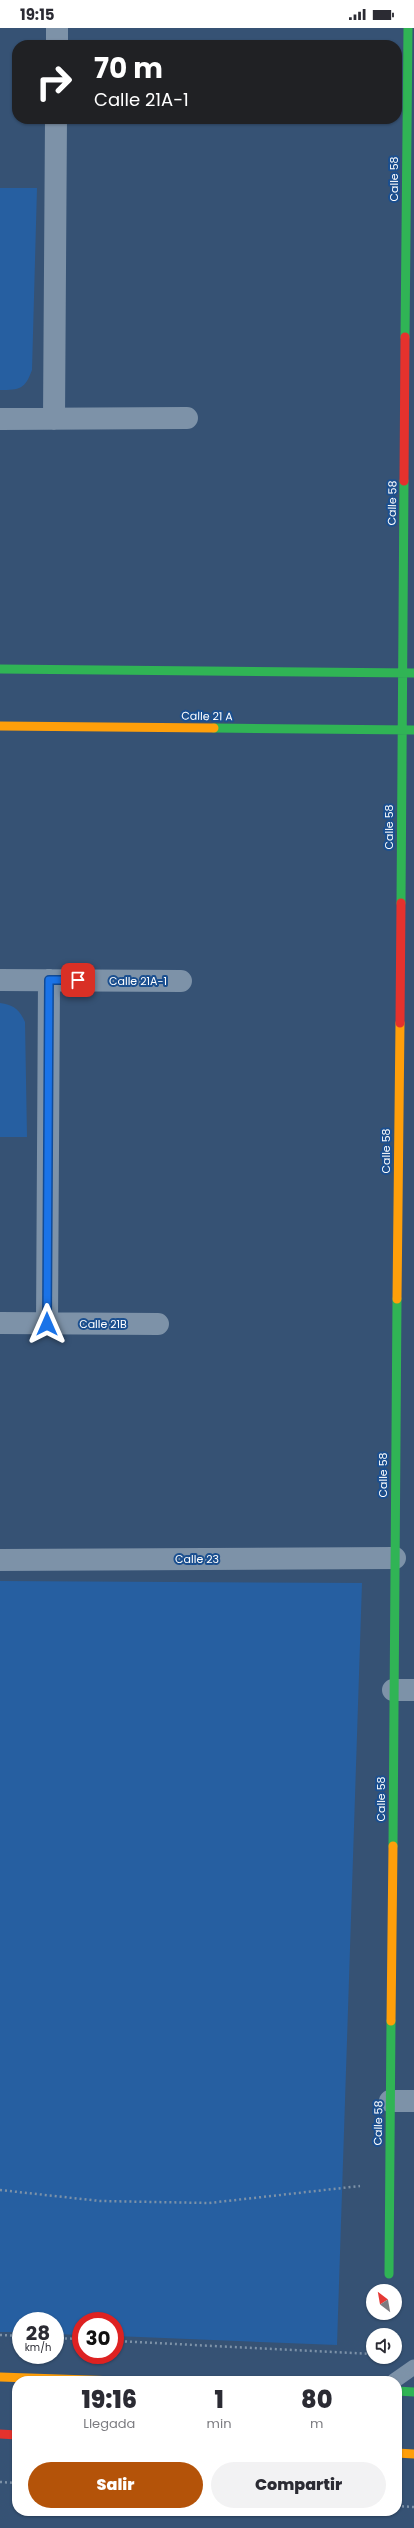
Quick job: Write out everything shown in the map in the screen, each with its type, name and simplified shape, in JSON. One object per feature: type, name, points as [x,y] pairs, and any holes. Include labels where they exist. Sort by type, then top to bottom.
[{"type":"street","points":[[57,28],[57,40]]},
{"type":"street","name":"Calle 58","points":[[389,2274],[390,2101],[404,1690],[395,1558],[408,28]]},
{"type":"street","points":[[54,418],[56,124]]},
{"type":"street","points":[[0,419],[187,418]]},
{"type":"street","points":[[0,669],[414,673]]},
{"type":"street","name":"Calle 21 A","points":[[0,726],[414,730]]},
{"type":"street","name":"Calle 21A-1","points":[[0,980],[180,981]]},
{"type":"street","points":[[47,1324],[49,980]]},
{"type":"street","name":"Calle 21B","points":[[0,1323],[158,1324]]},
{"type":"street","name":"Calle 23","points":[[0,1560],[395,1558]]},
{"type":"street","points":[[390,2101],[414,2101]]},
{"type":"street","points":[[0,2377],[12,2377]]},
{"type":"street","points":[[402,2392],[414,2392]]},
{"type":"street","points":[[0,2434],[12,2435]]},
{"type":"street","points":[[402,2453],[414,2454]]},
{"type":"lane","points":[[401,2376],[414,2367]]},
{"type":"path","points":[[0,2190],[100,2201],[209,2203],[390,2183]]},
{"type":"path","points":[[0,2335],[12,2336]]},
{"type":"path","points":[[124,2341],[366,2354]]},
{"type":"path","points":[[0,2482],[12,2483]]},
{"type":"path","points":[[402,2506],[414,2507]]},
{"type":"shaded area","points":[[0,188],[37,188],[32,370],[24,385],[12,390],[0,390]]},
{"type":"shaded area","points":[[0,1003],[16,1008],[25,1022],[27,1137],[0,1137]]},
{"type":"shaded area","points":[[0,1581],[362,1583],[337,2345],[124,2336],[124,2312],[72,2312],[72,2335],[64,2334],[64,2312],[12,2312],[12,2332],[0,2332]]},
{"type":"traffic: fast","points":[[405,337],[408,28]]},
{"type":"traffic: fast","points":[[401,903],[404,481]]},
{"type":"traffic: fast","points":[[0,669],[414,673]]},
{"type":"traffic: fast","points":[[214,728],[414,730]]},
{"type":"traffic: fast","points":[[393,1846],[397,1299]]},
{"type":"traffic: fast","points":[[389,2274],[391,2021]]},
{"type":"traffic: fast","points":[[402,2391],[414,2392]]},
{"type":"traffic: slow","points":[[0,726],[214,728]]},
{"type":"traffic: slow","points":[[397,1299],[400,1023]]},
{"type":"traffic: slow","points":[[391,2021],[393,1846]]},
{"type":"traffic: slow","points":[[0,2377],[12,2377]]},
{"type":"traffic: slow","points":[[402,2453],[414,2454]]},
{"type":"traffic: jam","points":[[404,481],[405,337]]},
{"type":"traffic: jam","points":[[400,1023],[401,903]]},
{"type":"traffic: jam","points":[[0,2434],[12,2435]]},
{"type":"route","points":[[47,1324],[49,980],[78,980]]}]
